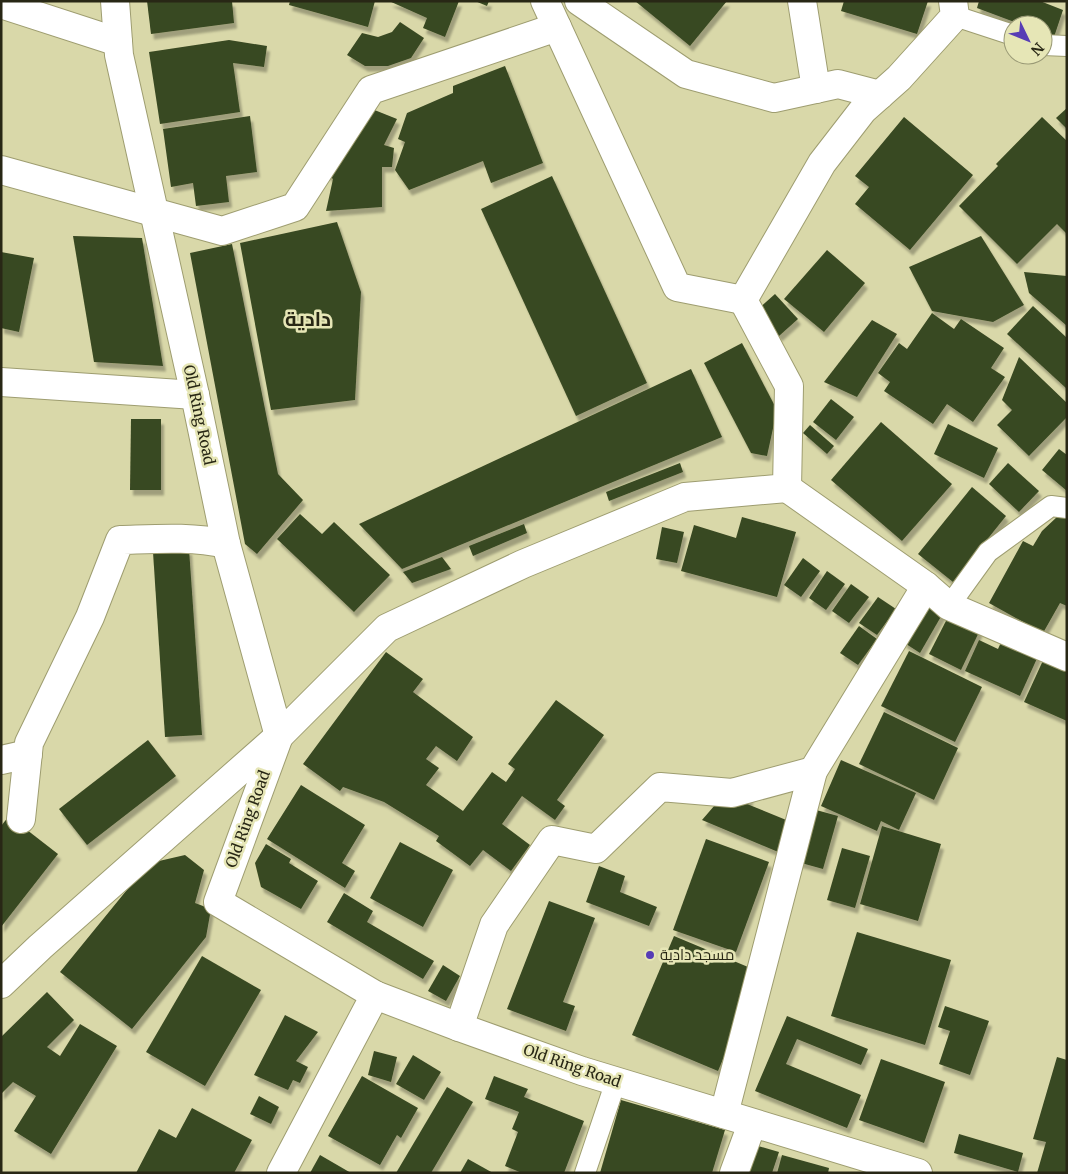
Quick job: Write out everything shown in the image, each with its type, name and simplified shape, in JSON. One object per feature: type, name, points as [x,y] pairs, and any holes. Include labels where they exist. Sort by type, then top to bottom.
[{"type":"street","name":"Old Ring Road","points":[[115,1],[119,55],[195,395],[226,544],[279,736],[218,902],[375,995],[459,1027],[616,1081],[724,1114],[862,1165],[918,1173]]},
{"type":"street","points":[[545,1],[677,287],[743,300]]},
{"type":"street","points":[[579,1],[686,74],[774,98],[838,84],[880,95]]},
{"type":"street","points":[[802,1],[816,89]]},
{"type":"street","points":[[1,4],[118,42]]},
{"type":"street","points":[[743,300],[822,163],[863,110],[899,78],[954,8]]},
{"type":"street","points":[[1,170],[222,231],[295,207],[371,90],[557,26]]},
{"type":"street","points":[[743,300],[789,386],[788,488]]},
{"type":"street","points":[[1,382],[195,395]]},
{"type":"street","points":[[4,976],[279,736],[387,628],[523,564],[685,497],[788,488],[926,586],[949,606],[1067,657]]},
{"type":"street","points":[[20,819],[29,743],[90,617],[120,540],[176,538],[226,544]]},
{"type":"street","points":[[724,1114],[813,771],[926,586]]},
{"type":"street","points":[[1,760],[28,754]]},
{"type":"street","points":[[459,1027],[494,925],[552,840],[596,849],[660,787],[732,792],[813,771]]},
{"type":"street","points":[[281,1173],[375,995]]},
{"type":"street","points":[[734,1173],[752,1124]]},
{"type":"lane","points":[[954,8],[1003,30]]},
{"type":"lane","points":[[1053,45],[1067,46]]},
{"type":"lane","points":[[949,606],[988,552],[1051,506],[1067,508]]},
{"type":"lane","points":[[586,1173],[616,1081]]},
{"type":"building","points":[[147,1],[232,1],[234,23],[151,34]]},
{"type":"building","points":[[290,1],[375,1],[368,27],[289,5]]},
{"type":"building","points":[[389,1],[459,1],[445,37],[423,28],[427,18]]},
{"type":"building","points":[[475,1],[489,1],[487,6]]},
{"type":"building","points":[[635,1],[727,1],[690,46]]},
{"type":"building","points":[[844,1],[928,1],[917,34],[841,11]]},
{"type":"building","points":[[979,1],[1040,1],[1063,10],[1054,37],[1053,15],[1003,15],[1003,18],[977,8]]},
{"type":"building","points":[[400,22],[424,38],[411,58],[388,66],[365,66],[347,55],[362,33],[378,37],[392,32]]},
{"type":"building","points":[[229,40],[267,46],[264,67],[233,63],[240,112],[160,124],[149,52]]},
{"type":"building","points":[[505,66],[543,163],[491,183],[483,161],[409,190],[395,170],[405,142],[398,139],[407,113],[453,93],[453,86]]},
{"type":"building","points":[[367,107],[397,119],[384,145],[394,148],[392,167],[382,167],[382,207],[326,211],[333,179],[325,172]]},
{"type":"building","points":[[1067,108],[1067,129],[1056,118]]},
{"type":"building","points":[[250,116],[257,172],[226,176],[229,202],[196,206],[193,183],[171,187],[163,129]]},
{"type":"building","points":[[904,117],[973,175],[910,250],[855,204],[869,187],[855,176]]},
{"type":"building","points":[[1042,117],[1067,141],[1067,234],[1057,224],[1017,264],[959,206],[998,166],[996,164]]},
{"type":"building","points":[[552,176],[647,383],[576,416],[481,209]]},
{"type":"building","points":[[337,222],[361,292],[355,400],[271,410],[240,243]]},
{"type":"building","points":[[73,236],[142,238],[163,366],[94,362]]},
{"type":"building","points":[[981,236],[1024,305],[993,322],[932,311],[909,267]]},
{"type":"building","points":[[232,244],[278,474],[303,500],[257,554],[245,544],[190,253]]},
{"type":"building","points":[[827,250],[865,283],[824,332],[784,299]]},
{"type":"building","points":[[1,252],[34,258],[19,332],[1,328]]},
{"type":"building","points":[[1024,272],[1067,276],[1067,326],[1029,293]]},
{"type":"building","points":[[775,294],[798,319],[779,336],[757,310]]},
{"type":"building","points":[[1033,306],[1067,338],[1067,389],[1007,334]]},
{"type":"building","points":[[932,313],[954,329],[961,319],[1004,348],[991,368],[1005,377],[973,422],[947,404],[933,424],[884,391],[890,382],[878,373],[899,343],[907,349]]},
{"type":"building","points":[[872,320],[897,334],[857,397],[824,382]]},
{"type":"building","points":[[742,343],[777,410],[767,456],[751,453],[704,363]]},
{"type":"building","points":[[1019,357],[1067,403],[1067,417],[1029,456],[997,425],[1012,410],[1002,400]]},
{"type":"building","points":[[691,369],[722,437],[402,569],[359,524]]},
{"type":"building","points":[[831,399],[854,417],[836,440],[813,422]]},
{"type":"building","points":[[131,419],[161,419],[161,490],[130,490]]},
{"type":"building","points":[[881,422],[952,484],[902,541],[831,480]]},
{"type":"building","points":[[948,424],[998,448],[984,478],[934,454]]},
{"type":"building","points":[[810,425],[834,446],[827,454],[803,433]]},
{"type":"building","points":[[1059,449],[1067,455],[1067,491],[1042,470]]},
{"type":"building","points":[[680,463],[683,472],[609,501],[606,492]]},
{"type":"building","points":[[1008,463],[1039,491],[1019,512],[989,484]]},
{"type":"building","points":[[972,487],[1006,516],[953,582],[918,554]]},
{"type":"building","points":[[300,514],[322,534],[334,522],[390,575],[354,612],[277,539]]},
{"type":"building","points":[[1058,516],[1067,517],[1067,606],[1060,603],[1043,633],[989,603],[1023,541],[1033,546],[1042,531]]},
{"type":"building","points":[[742,517],[796,532],[777,597],[681,571],[694,525],[736,538]]},
{"type":"building","points":[[524,524],[527,533],[473,556],[469,546]]},
{"type":"building","points":[[662,527],[684,532],[677,563],[656,559]]},
{"type":"building","points":[[189,549],[202,735],[165,737],[153,552]]},
{"type":"building","points":[[442,557],[451,569],[412,583],[403,572]]},
{"type":"building","points":[[803,558],[820,571],[801,597],[784,585]]},
{"type":"building","points":[[827,571],[845,584],[826,610],[809,598]]},
{"type":"building","points":[[851,584],[869,597],[849,623],[832,611]]},
{"type":"building","points":[[878,597],[896,609],[877,635],[859,623]]},
{"type":"building","points":[[925,602],[943,613],[920,653],[903,642]]},
{"type":"building","points":[[949,615],[980,630],[961,670],[929,654]]},
{"type":"building","points":[[859,626],[877,639],[858,665],[840,653]]},
{"type":"building","points":[[1003,638],[1039,654],[1020,696],[965,671],[979,640],[998,649]]},
{"type":"building","points":[[909,651],[982,687],[955,742],[881,706]]},
{"type":"building","points":[[386,652],[423,679],[413,692],[473,737],[457,761],[436,746],[426,759],[439,768],[426,785],[463,811],[492,772],[506,782],[515,769],[508,764],[556,700],[604,735],[557,800],[565,806],[555,820],[522,796],[502,824],[530,845],[511,871],[483,850],[470,866],[436,841],[439,836],[384,802],[343,787],[340,791],[303,764]]},
{"type":"building","points":[[1045,656],[1067,665],[1067,721],[1024,702]]},
{"type":"building","points":[[884,712],[958,748],[934,800],[859,764]]},
{"type":"building","points":[[148,740],[176,776],[87,845],[59,809]]},
{"type":"building","points":[[841,760],[916,793],[899,830],[881,821],[877,831],[821,806]]},
{"type":"building","points":[[301,785],[365,825],[342,863],[355,871],[345,888],[267,839]]},
{"type":"building","points":[[751,797],[747,804],[796,824],[783,854],[702,820],[721,798]]},
{"type":"building","points":[[809,808],[838,816],[823,869],[794,861]]},
{"type":"building","points":[[9,816],[58,854],[1,927],[1,826]]},
{"type":"building","points":[[882,826],[941,844],[918,921],[860,904]]},
{"type":"building","points":[[706,839],[769,862],[736,952],[673,930]]},
{"type":"building","points":[[400,842],[453,870],[423,927],[370,898]]},
{"type":"building","points":[[266,844],[291,859],[289,863],[318,881],[301,909],[261,887],[255,863]]},
{"type":"building","points":[[842,848],[870,856],[855,908],[827,900]]},
{"type":"building","points":[[185,855],[204,870],[195,903],[211,909],[206,937],[132,1029],[60,972],[135,880],[159,861]]},
{"type":"building","points":[[599,866],[625,876],[620,892],[657,907],[649,926],[586,902]]},
{"type":"building","points":[[344,893],[373,911],[367,922],[434,961],[423,979],[327,922]]},
{"type":"building","points":[[549,901],[595,918],[563,1002],[575,1006],[566,1031],[507,1009]]},
{"type":"building","points":[[857,932],[951,960],[925,1045],[831,1016]]},
{"type":"building","points":[[674,936],[760,972],[718,1071],[632,1035]]},
{"type":"building","points":[[202,956],[261,990],[205,1086],[146,1052]]},
{"type":"building","points":[[443,965],[460,976],[446,1001],[428,991]]},
{"type":"building","points":[[47,992],[74,1020],[47,1047],[60,1056],[80,1024],[117,1046],[51,1154],[14,1131],[36,1096],[13,1082],[1,1094],[1,1037]]},
{"type":"building","points":[[945,1006],[989,1021],[970,1075],[939,1064],[950,1031],[938,1027]]},
{"type":"building","points":[[285,1015],[318,1032],[296,1061],[308,1067],[300,1083],[293,1080],[288,1090],[254,1075]]},
{"type":"building","points":[[787,1016],[868,1049],[861,1065],[797,1039],[786,1064],[861,1095],[847,1128],[755,1091]]},
{"type":"building","points":[[374,1051],[397,1057],[391,1082],[368,1075]]},
{"type":"building","points":[[413,1055],[441,1072],[424,1100],[396,1084]]},
{"type":"building","points":[[1057,1057],[1067,1060],[1067,1173],[1037,1173],[1046,1142],[1033,1139]]},
{"type":"building","points":[[881,1059],[945,1082],[924,1143],[859,1120]]},
{"type":"building","points":[[362,1076],[418,1108],[401,1138],[397,1135],[380,1165],[328,1136]]},
{"type":"building","points":[[494,1076],[528,1089],[524,1097],[584,1121],[564,1173],[522,1173],[505,1166],[518,1132],[512,1129],[519,1112],[485,1099]]},
{"type":"building","points":[[447,1087],[473,1102],[431,1173],[396,1173]]},
{"type":"building","points":[[259,1096],[279,1107],[271,1124],[250,1114]]},
{"type":"building","points":[[621,1100],[725,1130],[712,1173],[600,1173]]},
{"type":"building","points":[[192,1108],[252,1140],[234,1173],[136,1173],[159,1129],[176,1138]]},
{"type":"building","points":[[959,1134],[1023,1153],[1018,1172],[954,1153]]},
{"type":"building","points":[[748,1143],[779,1152],[772,1173],[739,1173]]},
{"type":"building","points":[[320,1155],[351,1173],[310,1173]]},
{"type":"building","points":[[782,1155],[829,1168],[828,1173],[777,1173]]},
{"type":"building","points":[[468,1159],[493,1173],[460,1173]]},
{"type":"place","name":"مسجد دادية","points":[[650,955]]},
{"type":"district","name":"دادية","points":[[308,319]]}]
